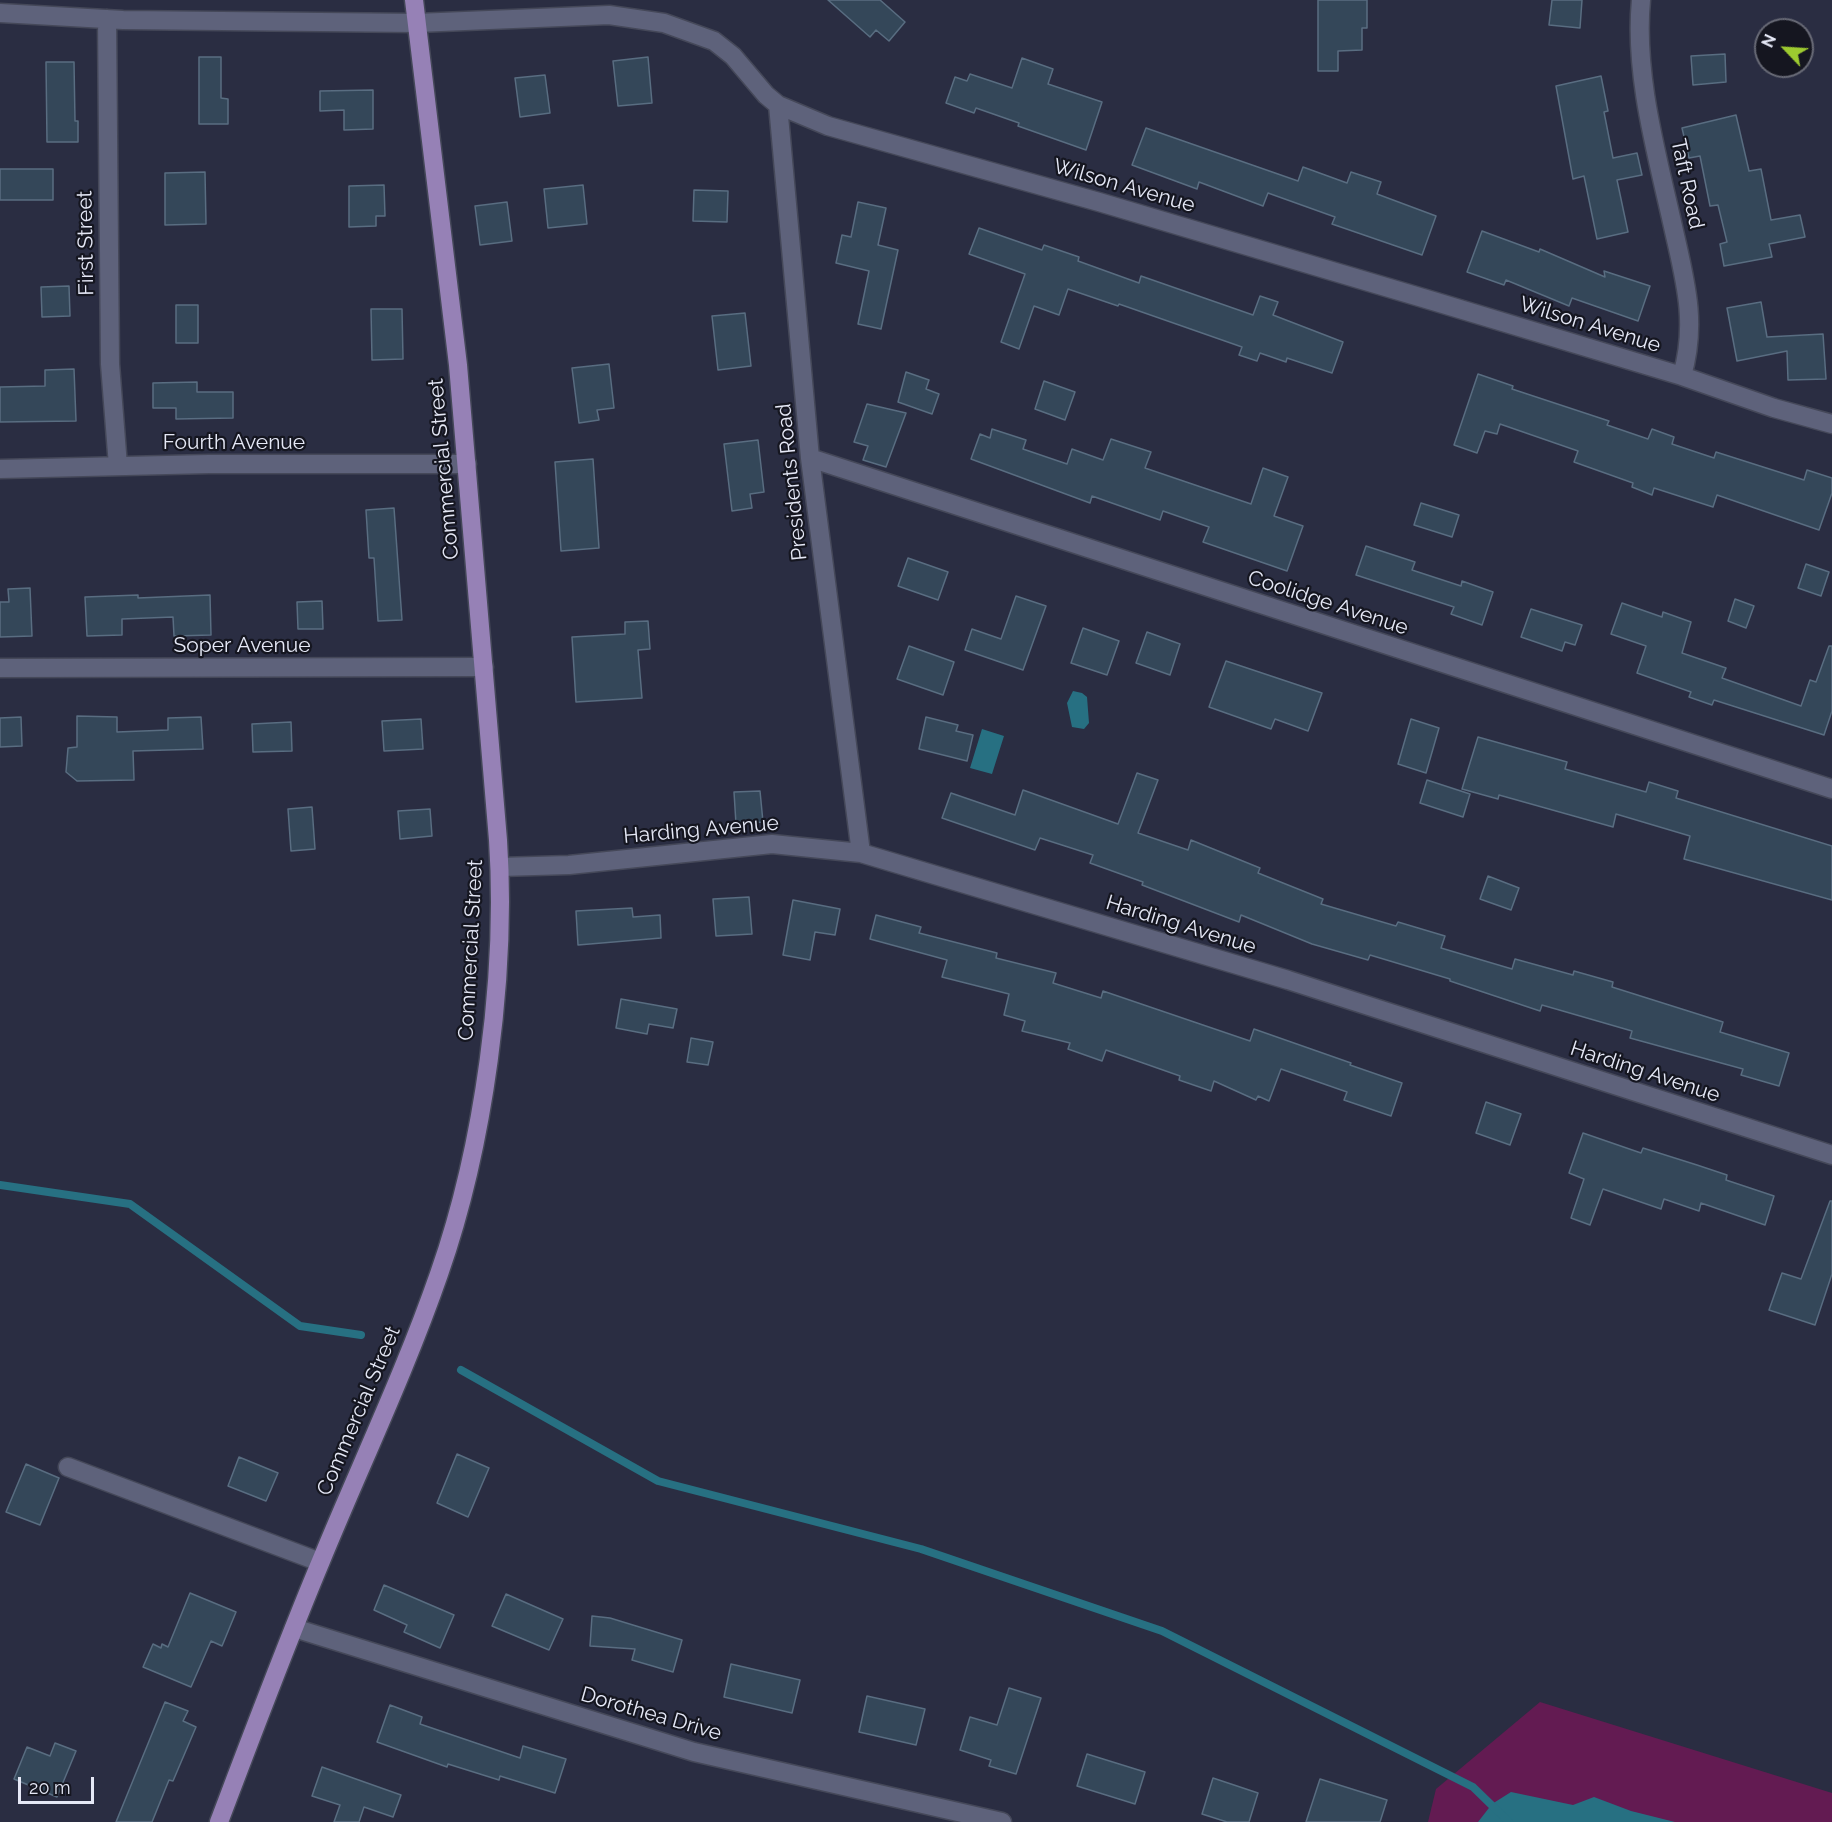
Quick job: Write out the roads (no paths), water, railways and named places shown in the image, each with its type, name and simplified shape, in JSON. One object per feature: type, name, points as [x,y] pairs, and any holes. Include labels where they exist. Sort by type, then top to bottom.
[{"type":"main road","name":"Commercial Street","points":[[219,1822],[320,1562],[430,1299],[460,1202],[472,1150],[493,1020],[500,867],[468,464],[414,0]]},
{"type":"street","name":"Taft Road","points":[[1641,0],[1643,71],[1659,165],[1689,300],[1690,348],[1682,376]]},
{"type":"street","name":"Wilson Avenue","points":[[0,13],[108,19],[417,24],[609,15],[664,23],[714,41],[733,56],[766,95],[778,105],[828,126],[1099,202],[1682,376],[1774,408],[1832,424]]},
{"type":"street","name":"First Street","points":[[108,19],[109,317],[118,466]]},
{"type":"street","name":"Presidents Road","points":[[778,105],[810,458],[861,853]]},
{"type":"street","name":"Coolidge Avenue","points":[[810,458],[1832,789]]},
{"type":"street","name":"Fourth Avenue","points":[[0,469],[468,464]]},
{"type":"street","name":"Soper Avenue","points":[[0,668],[484,667]]},
{"type":"street","name":"Harding Avenue","points":[[500,867],[569,865],[772,844],[861,853],[1288,980],[1832,1155]]},
{"type":"street","points":[[68,1467],[320,1562]]},
{"type":"street","name":"Dorothea Drive","points":[[294,1628],[694,1752],[1002,1822]]},
{"type":"water","points":[[1073,691],[1087,697],[1089,723],[1084,729],[1072,727],[1067,703]]},
{"type":"water","points":[[982,729],[1004,736],[992,774],[970,768]]},
{"type":"water","points":[[1511,1792],[1573,1805],[1594,1797],[1631,1811],[1675,1822],[1478,1822],[1492,1804]]},
{"type":"waterway","points":[[0,1185],[130,1204],[300,1326],[361,1335]]},
{"type":"waterway","points":[[461,1370],[658,1481],[921,1549],[1162,1631],[1473,1787],[1509,1822]]}]
